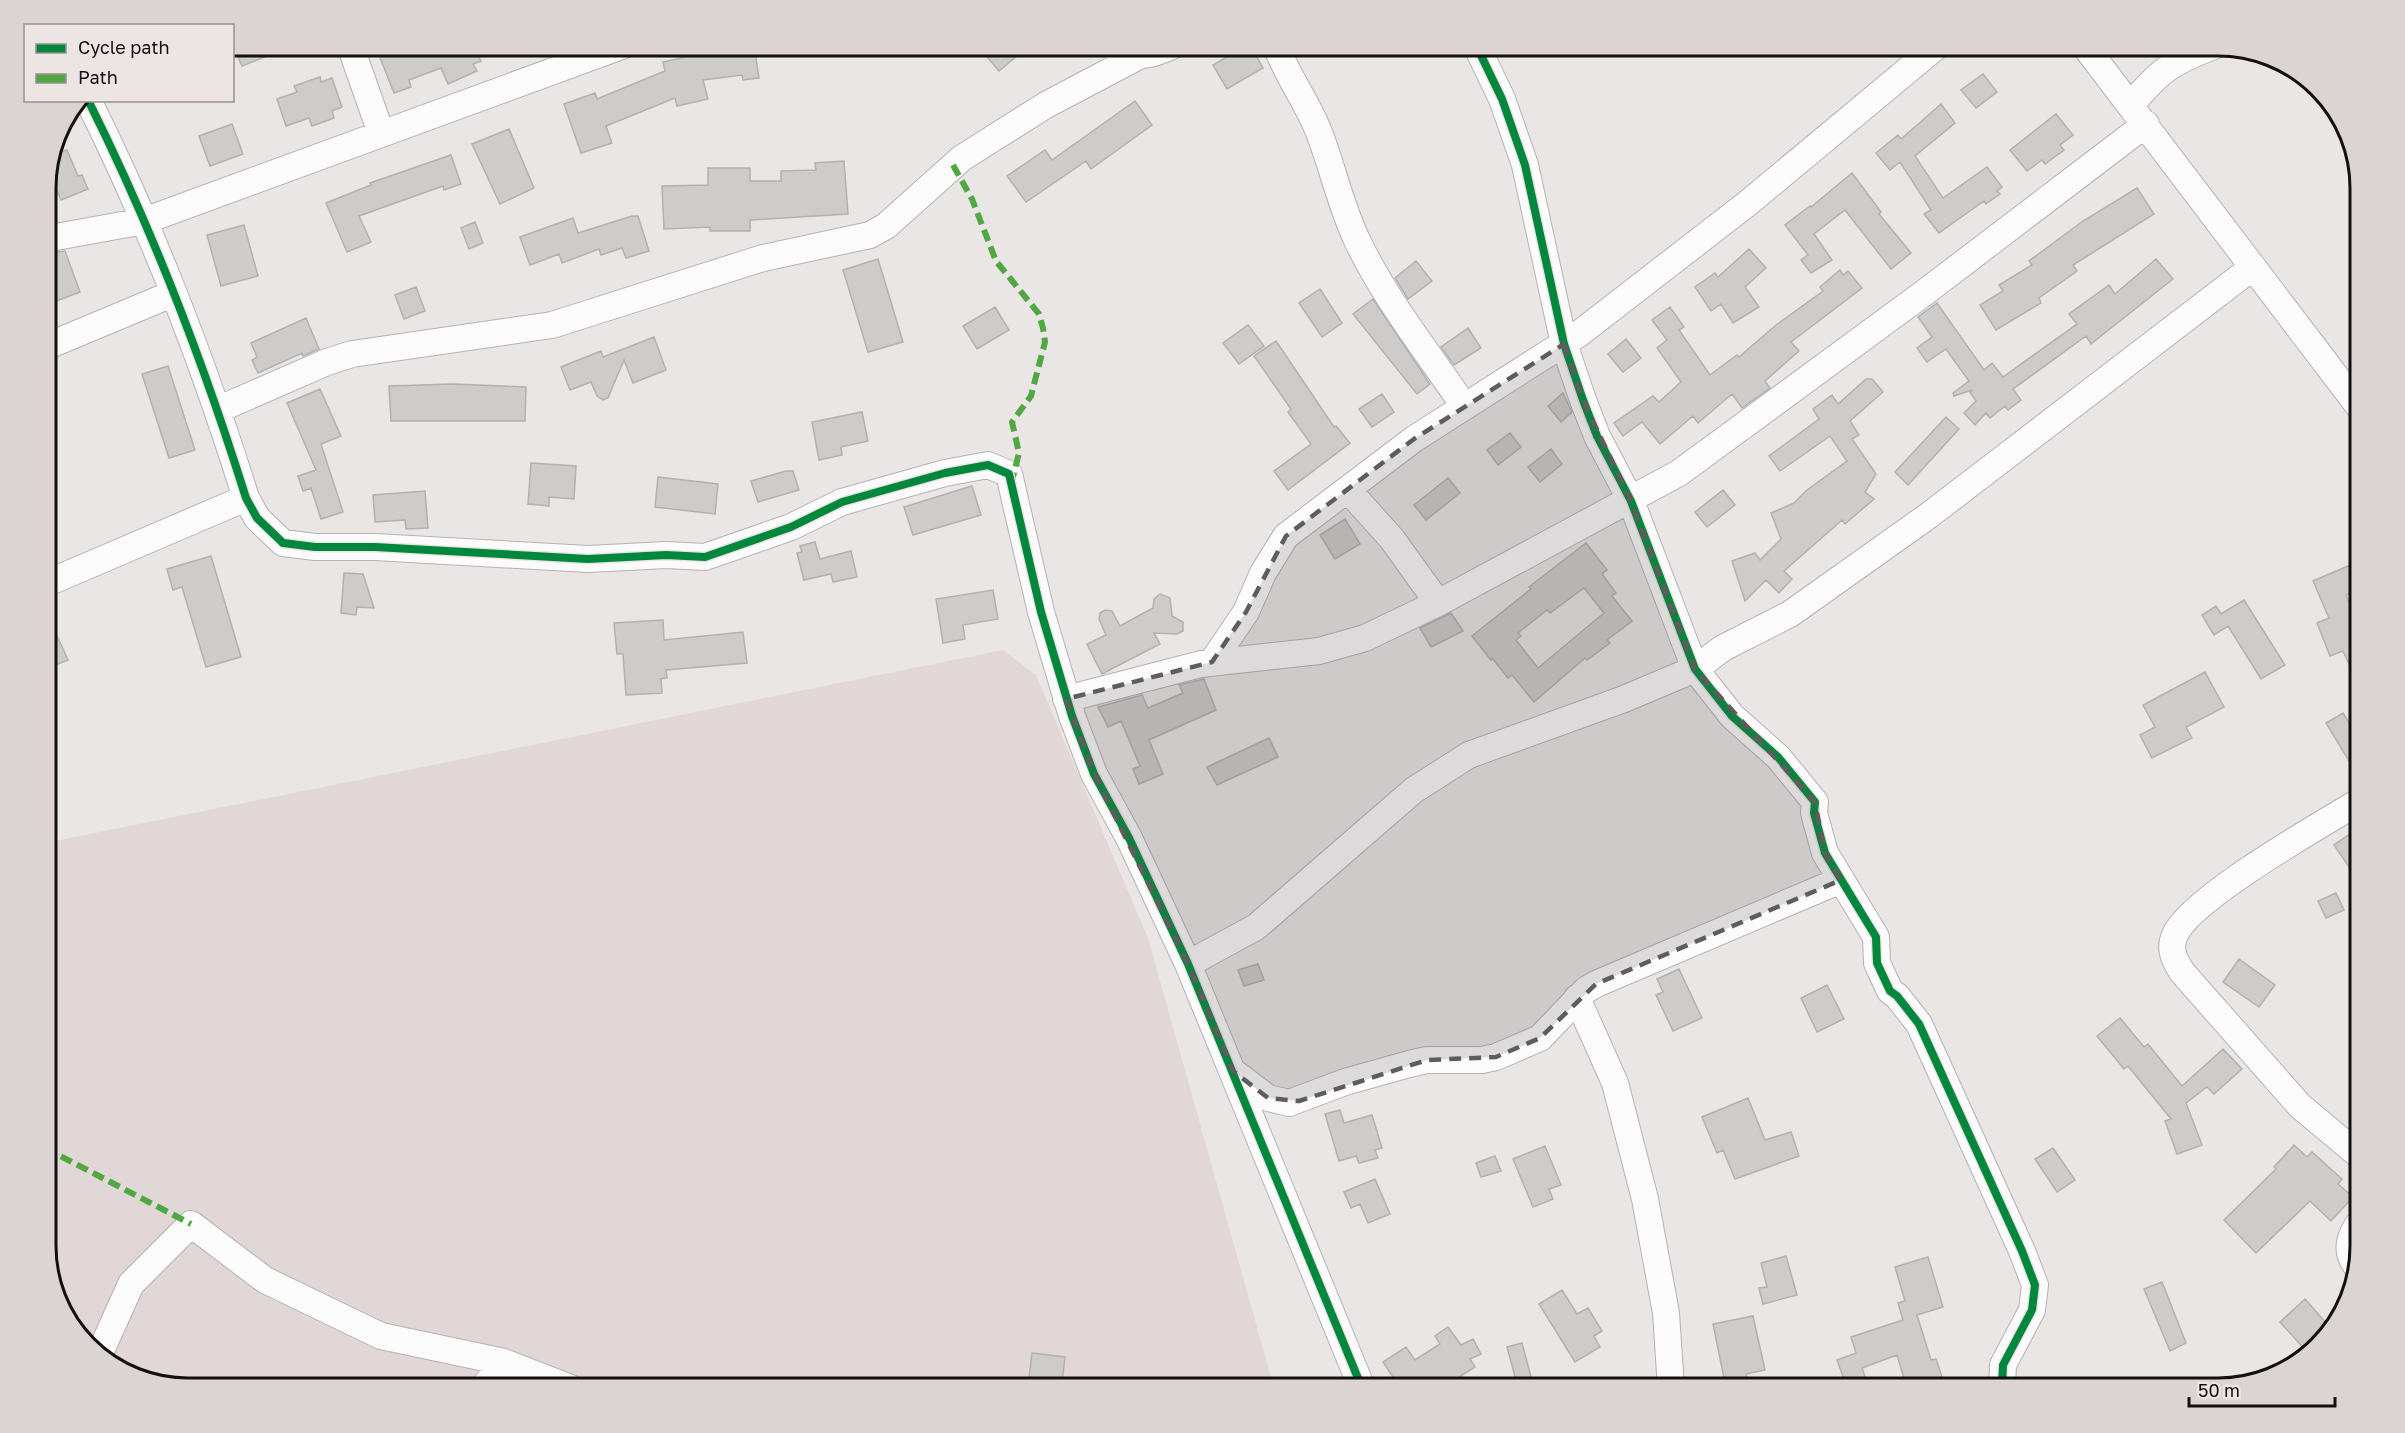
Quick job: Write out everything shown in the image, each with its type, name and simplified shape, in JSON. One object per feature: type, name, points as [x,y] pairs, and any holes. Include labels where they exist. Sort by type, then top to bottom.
[{"type":"street","points":[[354,56],[381,133]]},
{"type":"street","points":[[56,238],[144,221],[594,56]]},
{"type":"street","points":[[1132,56],[1137,57]]},
{"type":"street","points":[[217,410],[327,362],[352,354],[552,325],[763,258],[870,235],[886,226],[962,158],[1039,109],[1137,57],[1143,56]]},
{"type":"street","points":[[1281,56],[1320,133],[1332,175],[1360,247],[1384,289],[1464,406]]},
{"type":"street","points":[[1481,56],[1502,99],[1524,165],[1564,344],[1597,436],[1631,501],[1695,669],[1732,716],[1778,757],[1815,802],[1814,813],[1825,853],[1876,937],[1877,963],[1890,991],[1897,996],[1919,1024],[2022,1251],[2035,1285],[2032,1310],[2002,1365],[2002,1378]]},
{"type":"street","points":[[1212,662],[1246,612],[1263,573],[1286,536],[1414,440],[1564,344],[1748,203],[1925,56]]},
{"type":"street","points":[[2093,56],[2253,267],[2349,376]]},
{"type":"street","points":[[1066,699],[1212,662],[1295,654],[1346,644],[1438,603],[1631,501],[1698,459],[1924,293],[2138,114],[2157,74],[2186,56]]},
{"type":"street","points":[[89,102],[144,221],[217,410],[246,498],[257,519],[283,543],[304,546],[588,559],[666,555],[705,557],[791,527],[842,502],[945,473],[995,466],[1009,474],[1041,612],[1066,699],[1094,774],[1129,838],[1188,963],[1358,1378]]},
{"type":"street","points":[[1188,963],[1256,927],[1414,790],[1442,771],[1479,751],[1624,699],[1695,669],[1723,648],[1790,614],[1928,516],[2253,267]]},
{"type":"street","points":[[56,342],[172,294]]},
{"type":"street","points":[[1348,490],[1392,539],[1438,603]]},
{"type":"street","points":[[56,579],[246,498]]},
{"type":"street","points":[[2350,807],[2252,867],[2185,918],[2174,936],[2172,946],[2175,960],[2182,972],[2261,1063],[2300,1106],[2350,1148]]},
{"type":"street","points":[[1233,1071],[1268,1098],[1289,1103],[1355,1079],[1418,1062],[1446,1059],[1482,1060],[1496,1057],[1540,1038],[1577,998],[1586,990],[1605,980],[1841,880]]},
{"type":"street","points":[[1577,998],[1615,1083],[1645,1199],[1666,1313],[1670,1378]]},
{"type":"street","points":[[103,1346],[131,1284],[191,1224],[265,1280],[381,1336],[504,1362],[545,1378]]},
{"type":"street","points":[[491,1378],[504,1362]]},
{"type":"highlighted area","points":[[1564,344],[1583,400],[1631,501],[1695,669],[1815,802],[1825,853],[1841,880],[1596,984],[1540,1038],[1496,1057],[1427,1060],[1299,1101],[1268,1098],[1233,1071],[1188,964],[1094,774],[1066,699],[1212,662],[1246,612],[1286,536],[1414,439]]},
{"type":"shaded area","points":[[1003,650],[1036,675],[1148,938],[1271,1378],[188,1378],[153,1373],[137,1367],[114,1355],[88,1332],[69,1304],[58,1271],[56,1254],[56,841]]},
{"type":"building","points":[[238,56],[268,56],[242,66]]},
{"type":"building","points":[[379,56],[478,56],[481,61],[473,64],[477,71],[448,84],[441,68],[409,80],[411,87],[394,93]]},
{"type":"building","points":[[691,56],[756,56],[759,78],[743,80],[742,75],[703,80],[708,99],[677,106],[675,98],[606,126],[612,143],[581,153],[564,104],[595,93],[597,99],[665,71],[663,62]]},
{"type":"building","points":[[986,56],[1017,56],[999,71]]},
{"type":"building","points":[[1229,56],[1256,56],[1263,68],[1227,89],[1213,65]]},
{"type":"building","points":[[1983,74],[1997,92],[1976,108],[1961,90]]},
{"type":"building","points":[[320,77],[321,82],[332,78],[342,107],[332,111],[334,118],[312,126],[309,118],[286,126],[277,99],[297,92],[294,86]]},
{"type":"building","points":[[1135,101],[1152,125],[1091,169],[1086,161],[1026,202],[1007,176],[1045,150],[1052,160]]},
{"type":"building","points":[[1941,104],[1955,123],[1915,156],[1943,198],[1987,167],[2002,187],[1997,191],[2000,194],[1986,204],[1984,201],[1939,233],[1924,214],[1931,210],[1900,162],[1890,170],[1876,153],[1898,135],[1901,139]]},
{"type":"building","points":[[2056,114],[2073,135],[2060,145],[2064,150],[2045,164],[2042,160],[2027,171],[2010,150]]},
{"type":"building","points":[[232,124],[243,154],[210,166],[199,136]]},
{"type":"building","points":[[509,129],[534,188],[500,204],[472,144]]},
{"type":"building","points":[[67,150],[78,176],[82,175],[88,189],[61,200],[56,188],[60,153]]},
{"type":"building","points":[[451,155],[461,184],[444,190],[443,186],[359,216],[371,242],[347,252],[326,203],[371,185],[370,183]]},
{"type":"building","points":[[844,161],[848,214],[750,220],[750,231],[710,231],[710,227],[664,229],[662,186],[708,185],[708,168],[750,168],[750,181],[781,181],[781,171],[816,170],[815,163]]},
{"type":"building","points":[[1852,173],[1881,212],[1879,214],[1911,253],[1891,269],[1845,210],[1814,234],[1832,260],[1811,273],[1801,260],[1808,255],[1785,225]]},
{"type":"building","points":[[2137,188],[2154,214],[2073,265],[2077,271],[2039,298],[2041,303],[1996,330],[1980,305],[2003,291],[1999,285],[2032,265],[2029,261],[2083,221]]},
{"type":"building","points":[[638,216],[649,251],[626,258],[622,248],[601,255],[599,249],[562,263],[559,254],[530,265],[520,237],[573,218],[578,233]]},
{"type":"building","points":[[475,222],[483,243],[469,249],[461,228]]},
{"type":"building","points":[[244,225],[258,276],[221,286],[207,235]]},
{"type":"building","points":[[1749,249],[1766,268],[1745,287],[1759,307],[1733,323],[1721,304],[1711,311],[1695,287],[1715,273],[1718,277]]},
{"type":"building","points":[[65,251],[80,292],[56,301],[56,252]]},
{"type":"building","points":[[878,259],[903,342],[868,352],[843,270]]},
{"type":"building","points":[[2156,259],[2173,279],[2091,344],[2086,336],[2013,389],[2021,400],[2008,410],[2005,406],[1990,418],[1986,413],[1975,425],[1964,413],[1976,401],[1970,392],[1972,390],[1954,396],[1953,393],[1969,381],[1946,349],[1927,362],[1917,348],[1932,337],[1918,317],[1937,303],[1984,370],[1992,363],[2003,377],[2077,324],[2069,314],[2109,285],[2115,294]]},
{"type":"building","points":[[1416,261],[1432,281],[1408,299],[1395,278]]},
{"type":"building","points":[[1840,270],[1843,275],[1848,271],[1862,288],[1791,342],[1799,351],[1765,381],[1770,388],[1742,408],[1732,394],[1698,423],[1693,416],[1660,444],[1642,422],[1623,436],[1614,423],[1653,396],[1659,402],[1681,382],[1657,348],[1667,340],[1652,320],[1670,307],[1684,327],[1679,330],[1710,375],[1737,355],[1739,357],[1776,325],[1823,291],[1820,287]]},
{"type":"building","points":[[416,287],[425,311],[404,319],[395,295]]},
{"type":"building","points":[[1320,289],[1342,323],[1322,337],[1299,303]]},
{"type":"building","points":[[1373,299],[1430,384],[1417,394],[1353,314]]},
{"type":"building","points":[[995,307],[1009,330],[977,349],[963,326]]},
{"type":"building","points":[[306,318],[319,349],[303,356],[302,353],[258,373],[252,360],[257,357],[251,343]]},
{"type":"building","points":[[1248,325],[1264,346],[1239,364],[1223,343]]},
{"type":"building","points":[[1468,328],[1481,348],[1454,365],[1441,347]]},
{"type":"building","points":[[654,337],[666,370],[633,383],[624,360],[608,398],[603,400],[597,396],[591,382],[570,390],[561,367],[601,351],[603,357]]},
{"type":"building","points":[[1626,339],[1641,358],[1623,372],[1608,354]]},
{"type":"building","points":[[1276,341],[1334,427],[1336,426],[1350,443],[1288,490],[1274,471],[1311,444],[1288,412],[1291,409],[1254,356]]},
{"type":"building","points":[[168,366],[195,450],[169,458],[142,374]]},
{"type":"building","points":[[1866,379],[1872,379],[1883,392],[1850,421],[1859,435],[1852,439],[1876,474],[1865,492],[1874,499],[1845,524],[1842,520],[1784,571],[1792,579],[1779,593],[1766,580],[1745,601],[1732,561],[1755,553],[1760,560],[1781,539],[1771,513],[1794,503],[1807,490],[1847,461],[1830,436],[1780,471],[1769,456],[1819,419],[1813,409],[1832,395],[1838,404]]},
{"type":"building","points":[[452,384],[526,387],[525,421],[391,421],[389,386]]},
{"type":"building","points":[[320,389],[341,436],[321,444],[343,512],[321,519],[311,488],[303,491],[298,476],[316,470],[287,403]]},
{"type":"building","points":[[1563,393],[1572,412],[1561,422],[1548,406]]},
{"type":"building","points":[[1382,394],[1394,412],[1372,427],[1359,409]]},
{"type":"building","points":[[862,412],[868,441],[841,447],[842,455],[819,460],[812,422]]},
{"type":"building","points":[[1946,417],[1959,429],[1908,485],[1895,472]]},
{"type":"building","points":[[1510,433],[1521,447],[1498,465],[1487,450]]},
{"type":"building","points":[[1551,449],[1562,464],[1540,482],[1528,467]]},
{"type":"building","points":[[531,463],[576,466],[574,499],[549,497],[549,506],[528,504]]},
{"type":"building","points":[[793,471],[799,490],[758,502],[751,481]]},
{"type":"building","points":[[658,477],[718,484],[715,514],[655,507]]},
{"type":"building","points":[[1448,478],[1460,493],[1426,520],[1414,505]]},
{"type":"building","points":[[972,486],[981,515],[913,535],[904,507]]},
{"type":"building","points":[[1723,490],[1735,505],[1707,527],[1695,512]]},
{"type":"building","points":[[425,491],[428,528],[406,529],[405,520],[375,522],[373,495]]},
{"type":"building","points":[[1345,519],[1360,544],[1335,559],[1320,535]]},
{"type":"building","points":[[815,542],[820,559],[851,551],[857,577],[833,582],[831,574],[804,580],[797,553],[802,552],[800,546]]},
{"type":"building","points":[[1586,543],[1607,570],[1602,574],[1616,593],[1612,596],[1632,621],[1607,640],[1610,643],[1587,660],[1585,658],[1534,702],[1512,675],[1508,678],[1492,658],[1491,660],[1472,636],[1531,589],[1529,587]],"holes":[[[1584,588],[1604,613],[1538,668],[1516,640],[1521,636],[1518,633],[1547,610],[1550,613]]]},
{"type":"building","points":[[211,556],[241,657],[206,667],[182,587],[173,590],[167,569]]},
{"type":"building","points":[[2349,566],[2349,594],[2346,595],[2349,603],[2349,664],[2343,651],[2330,656],[2317,623],[2329,618],[2313,581]]},
{"type":"building","points":[[344,573],[363,574],[374,608],[357,607],[356,615],[341,613]]},
{"type":"building","points":[[993,590],[998,619],[963,625],[965,639],[943,643],[936,599]]},
{"type":"building","points":[[1160,594],[1170,598],[1172,616],[1183,622],[1183,631],[1177,634],[1154,633],[1160,644],[1102,674],[1087,644],[1106,635],[1099,619],[1100,613],[1105,610],[1112,611],[1120,626],[1153,608],[1154,599]]},
{"type":"building","points":[[2244,600],[2285,665],[2261,679],[2228,626],[2214,635],[2202,615],[2216,606],[2221,614]]},
{"type":"building","points":[[1451,613],[1463,631],[1431,647],[1420,628]]},
{"type":"building","points":[[663,620],[664,640],[743,632],[747,663],[666,670],[667,678],[661,679],[662,693],[626,695],[623,654],[617,654],[614,623]]},
{"type":"building","points":[[56,633],[68,660],[56,665]]},
{"type":"building","points":[[2205,672],[2224,707],[2186,727],[2192,738],[2152,758],[2140,735],[2155,727],[2143,705]]},
{"type":"building","points":[[1204,679],[1216,710],[1149,740],[1163,774],[1139,784],[1133,769],[1140,766],[1121,721],[1108,727],[1098,707],[1142,695],[1148,708],[1183,693],[1179,685]]},
{"type":"building","points":[[2343,713],[2350,724],[2350,762],[2326,723]]},
{"type":"building","points":[[1269,738],[1278,757],[1217,785],[1207,767]]},
{"type":"building","points":[[2350,834],[2350,867],[2349,867],[2334,845]]},
{"type":"building","points":[[2336,893],[2344,910],[2326,918],[2318,901]]},
{"type":"building","points":[[2239,959],[2275,985],[2259,1007],[2223,982]]},
{"type":"building","points":[[1258,964],[1264,980],[1244,986],[1238,970]]},
{"type":"building","points":[[1679,969],[1702,1018],[1673,1031],[1656,995],[1663,992],[1657,979]]},
{"type":"building","points":[[1827,985],[1844,1019],[1817,1032],[1801,998]]},
{"type":"building","points":[[2120,1018],[2144,1047],[2148,1044],[2182,1086],[2223,1049],[2242,1069],[2214,1094],[2207,1087],[2186,1103],[2202,1145],[2177,1154],[2165,1121],[2171,1119],[2128,1066],[2124,1069],[2097,1036]]},
{"type":"building","points":[[1748,1098],[1765,1140],[1791,1132],[1799,1156],[1735,1179],[1723,1150],[1717,1153],[1702,1117]]},
{"type":"building","points":[[1340,1110],[1344,1123],[1372,1115],[1382,1148],[1375,1150],[1378,1158],[1359,1163],[1356,1156],[1339,1161],[1325,1114]]},
{"type":"building","points":[[2294,1145],[2307,1157],[2312,1152],[2342,1179],[2338,1184],[2350,1194],[2350,1200],[2331,1221],[2310,1201],[2256,1253],[2224,1220],[2276,1169],[2274,1167]]},
{"type":"building","points":[[1545,1146],[1561,1185],[1549,1189],[1553,1199],[1533,1207],[1513,1159]]},
{"type":"building","points":[[2053,1148],[2075,1180],[2057,1192],[2035,1159]]},
{"type":"building","points":[[1495,1156],[1501,1171],[1481,1177],[1476,1163]]},
{"type":"building","points":[[1375,1179],[1390,1214],[1368,1223],[1360,1204],[1351,1208],[1344,1192]]},
{"type":"building","points":[[1786,1256],[1797,1295],[1763,1304],[1759,1288],[1767,1287],[1761,1263]]},
{"type":"building","points":[[1928,1257],[1943,1307],[1917,1315],[1931,1360],[1936,1359],[1942,1378],[1904,1378],[1897,1355],[1862,1368],[1866,1378],[1843,1378],[1837,1360],[1856,1353],[1851,1337],[1903,1320],[1898,1303],[1905,1301],[1895,1267]]},
{"type":"building","points":[[2162,1282],[2186,1343],[2170,1351],[2144,1289]]},
{"type":"building","points":[[1562,1290],[1577,1314],[1588,1308],[1602,1331],[1594,1336],[1600,1347],[1575,1362],[1539,1304]]},
{"type":"building","points":[[2305,1299],[2325,1322],[2302,1347],[2280,1322]]},
{"type":"building","points":[[1753,1316],[1765,1370],[1746,1374],[1747,1378],[1724,1378],[1713,1324]]},
{"type":"building","points":[[1448,1327],[1461,1345],[1473,1339],[1481,1354],[1470,1359],[1475,1367],[1458,1378],[1393,1378],[1383,1362],[1406,1347],[1415,1360],[1440,1344],[1435,1336]]},
{"type":"building","points":[[1522,1343],[1531,1378],[1515,1378],[1507,1347]]},
{"type":"building","points":[[1032,1353],[1065,1357],[1062,1378],[1029,1378]]},
{"type":"marked path","points":[[953,165],[972,199],[996,261],[1039,314],[1043,328],[1045,342],[1031,396],[1012,422],[1019,453],[1012,481]]},
{"type":"marked path","points":[[56,1154],[191,1224]]},
{"type":"cycle path","points":[[1481,56],[1502,99],[1525,165],[1564,344],[1583,400],[1597,436],[1631,501],[1695,669],[1732,716],[1778,757],[1815,802],[1814,813],[1825,853],[1876,937],[1877,963],[1890,991],[1897,996],[1919,1024],[2022,1251],[2035,1285],[2032,1310],[2003,1365],[2002,1378]]},
{"type":"cycle path","points":[[89,102],[133,196],[175,296],[246,498],[257,518],[283,543],[315,547],[375,547],[588,559],[666,555],[705,557],[791,527],[842,502],[945,473],[988,465],[1009,474],[1041,612],[1072,716],[1094,774],[1129,838],[1188,964],[1358,1378]]}]
